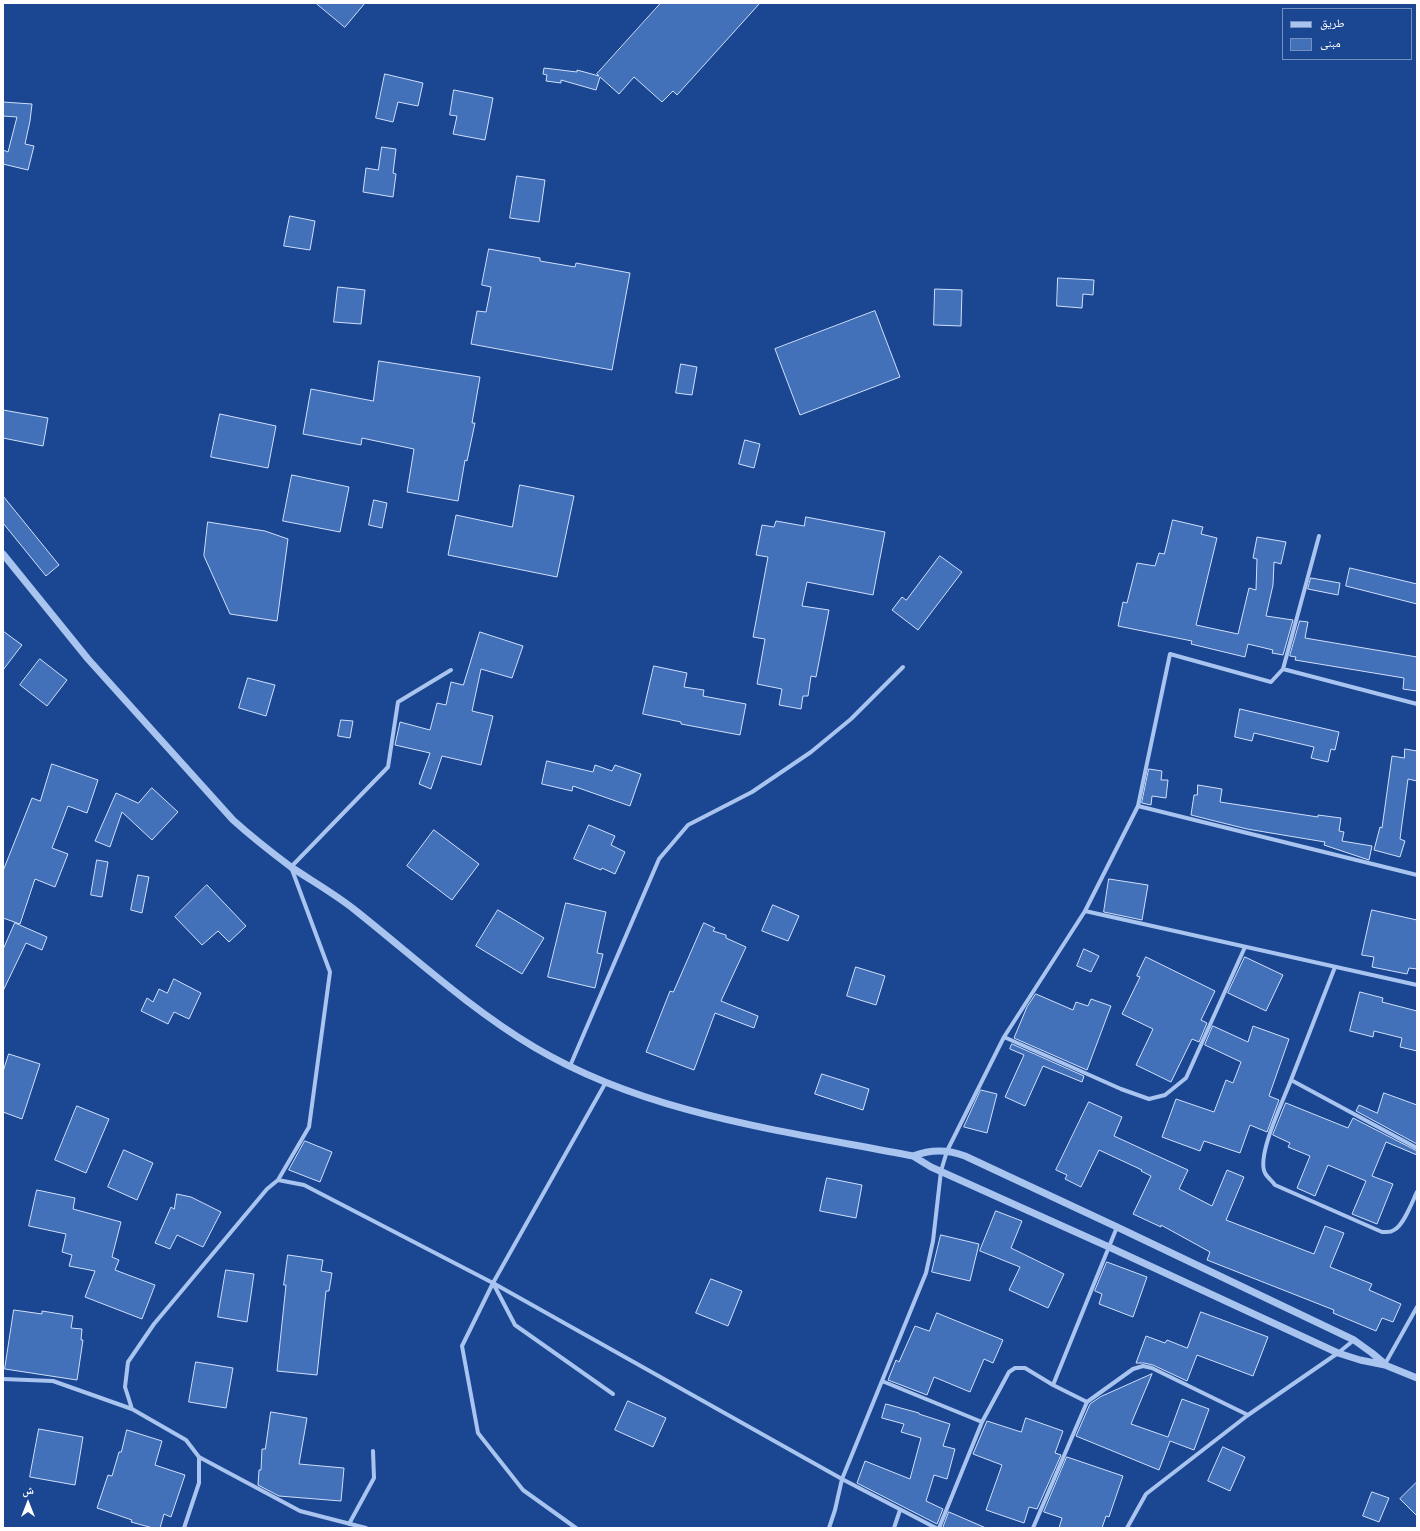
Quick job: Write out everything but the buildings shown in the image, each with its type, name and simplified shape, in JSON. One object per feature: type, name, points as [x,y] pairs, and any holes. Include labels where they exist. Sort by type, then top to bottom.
[{"type":"street","points":[[829,1528],[842,1479],[926,1273],[934,1241],[941,1171],[947,1151],[1004,1037],[1084,911],[1138,806],[1170,654],[1271,682],[1283,669],[1319,536]]},
{"type":"street","points":[[3,554],[88,658],[218,804],[251,836],[291,867],[349,906],[471,1004],[502,1027],[535,1048],[606,1082],[640,1095],[711,1116],[913,1156],[941,1171],[1338,1353],[1360,1360],[1385,1365],[1417,1378]]},
{"type":"street","points":[[570,1066],[660,859],[688,825],[752,792],[811,752],[851,719],[903,667]]},
{"type":"street","points":[[1283,669],[1417,704]]},
{"type":"street","points":[[291,867],[388,767],[398,702],[451,670]]},
{"type":"street","points":[[1138,806],[1417,875]]},
{"type":"street","points":[[132,1409],[125,1387],[128,1362],[154,1324],[267,1189],[278,1180],[309,1127],[330,972],[291,867]]},
{"type":"street","points":[[1084,911],[1417,985]]},
{"type":"street","points":[[1004,1037],[1121,1089],[1149,1099],[1165,1096],[1186,1078],[1245,947]]},
{"type":"street","points":[[1335,967],[1265,1146],[1263,1158],[1264,1172],[1275,1185],[1382,1232],[1396,1230],[1401,1225],[1417,1192]]},
{"type":"street","points":[[1291,1080],[1417,1148]]},
{"type":"street","points":[[576,1528],[523,1490],[478,1433],[462,1346],[493,1283],[606,1082]]},
{"type":"street","points":[[913,1156],[929,1151],[947,1151],[965,1156],[1354,1340],[1385,1365]]},
{"type":"street","points":[[278,1180],[304,1185],[493,1283],[842,1479],[937,1528],[982,1422],[1009,1372],[1015,1368],[1025,1368],[1052,1385],[1087,1402]]},
{"type":"street","points":[[1052,1385],[1117,1227]]},
{"type":"street","points":[[493,1283],[515,1325],[614,1394]]},
{"type":"street","points":[[1385,1365],[1417,1307]]},
{"type":"street","points":[[1127,1528],[1146,1494],[1248,1415],[1338,1353],[1354,1340]]},
{"type":"street","points":[[1033,1528],[1087,1402],[1133,1369],[1143,1366],[1152,1368],[1248,1415]]},
{"type":"street","points":[[3,1379],[52,1382],[132,1409],[186,1440],[199,1457],[300,1511],[366,1528]]},
{"type":"street","points":[[882,1381],[982,1422]]},
{"type":"street","points":[[349,1524],[374,1478],[373,1451]]},
{"type":"street","points":[[184,1528],[199,1483],[199,1457]]},
{"type":"street","points":[[894,1528],[900,1510]]}]
